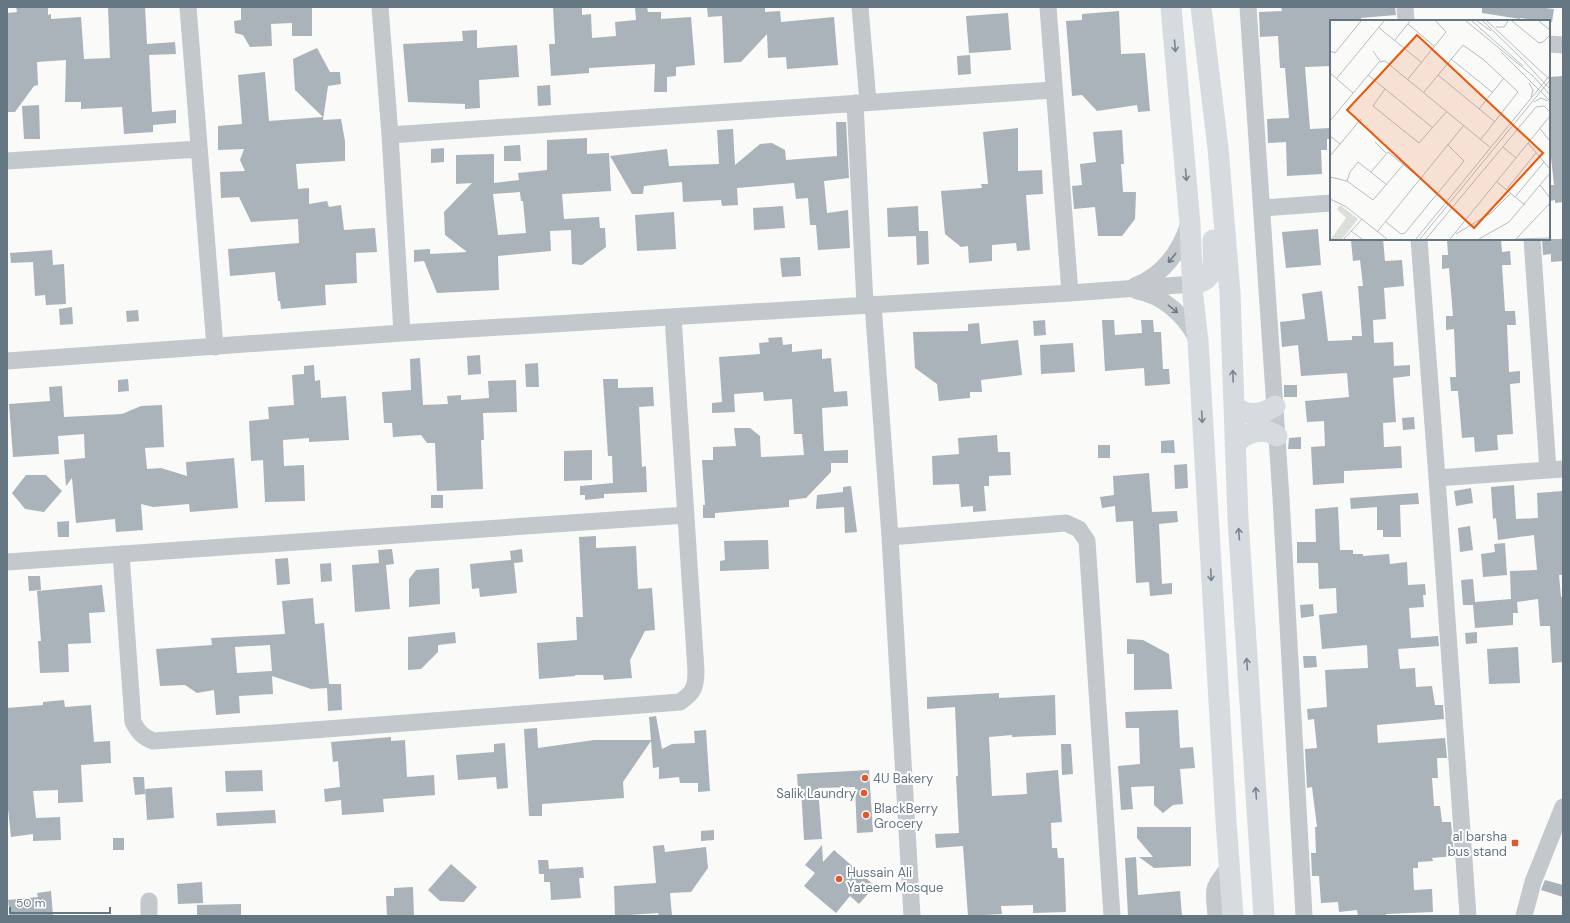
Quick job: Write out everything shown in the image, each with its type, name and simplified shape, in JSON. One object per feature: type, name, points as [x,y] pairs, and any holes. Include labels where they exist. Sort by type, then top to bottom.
[{"type":"main road","points":[[1172,7],[1190,224],[1192,284],[1198,341],[1226,821],[1233,916]]},
{"type":"main road","points":[[1201,7],[1218,148],[1230,293],[1238,519],[1264,915]]},
{"type":"main road","points":[[1192,284],[1200,283],[1206,279],[1213,268],[1210,172],[1214,155],[1218,148]]},
{"type":"main road","points":[[1234,405],[1243,412],[1252,415],[1268,411],[1275,406]]},
{"type":"main road","points":[[1235,444],[1242,437],[1254,432],[1272,432],[1277,436]]},
{"type":"main road","points":[[1226,821],[1244,821],[1248,824],[1256,899],[1258,906],[1264,915]]},
{"type":"street","points":[[188,7],[215,347]]},
{"type":"street","points":[[380,7],[390,135],[402,333]]},
{"type":"street","points":[[860,7],[869,304],[890,537],[912,916]]},
{"type":"street","points":[[1048,7],[1053,90],[1070,293]]},
{"type":"street","points":[[1248,7],[1277,436],[1304,916]]},
{"type":"street","points":[[1405,7],[1406,20]]},
{"type":"street","points":[[1550,44],[1563,45]]},
{"type":"street","points":[[390,135],[1053,90]]},
{"type":"street","points":[[7,161],[199,149]]},
{"type":"street","points":[[1262,208],[1330,203]]},
{"type":"street","points":[[1125,289],[1143,283],[1164,268],[1175,255],[1184,240],[1190,224]]},
{"type":"street","points":[[1419,240],[1438,478],[1468,916]]},
{"type":"street","points":[[1438,478],[1556,469],[1532,240]]},
{"type":"street","points":[[7,361],[402,333],[1070,293],[1192,284]]},
{"type":"street","points":[[1125,289],[1142,292],[1159,298],[1173,308],[1183,318],[1192,329],[1198,341]]},
{"type":"street","points":[[121,554],[132,713],[137,731],[144,737],[153,741],[680,702],[690,695],[696,684],[673,317]]},
{"type":"street","points":[[7,562],[686,515]]},
{"type":"street","points":[[890,537],[1066,523],[1079,530],[1087,541],[1112,916]]},
{"type":"street","points":[[1513,916],[1532,882],[1563,807]]},
{"type":"street","points":[[1216,916],[1214,891],[1216,885],[1230,867]]},
{"type":"street","points":[[1524,916],[1532,882]]},
{"type":"building","points":[[16,7],[48,7],[48,15],[51,14],[51,19],[81,17],[84,59],[110,58],[108,7],[145,7],[147,44],[175,42],[176,54],[149,55],[152,112],[176,110],[176,123],[153,125],[153,132],[124,134],[122,107],[81,109],[81,102],[65,102],[66,60],[37,62],[38,85],[34,86],[15,112],[7,112],[7,13],[17,12]]},
{"type":"building","points":[[241,7],[312,7],[312,36],[292,36],[292,23],[271,24],[272,46],[250,47],[243,35],[235,33],[234,21],[241,20]]},
{"type":"building","points":[[553,7],[582,7],[582,15],[591,14],[592,38],[616,36],[615,22],[636,20],[635,7],[647,7],[648,12],[661,12],[661,19],[691,17],[695,65],[676,67],[676,76],[667,77],[667,92],[654,92],[655,64],[589,68],[589,73],[551,76],[549,44],[555,44]]},
{"type":"building","points":[[707,7],[765,7],[765,12],[780,11],[781,22],[834,17],[838,65],[787,69],[786,57],[768,58],[767,34],[741,62],[724,63],[722,16],[708,17]]},
{"type":"building","points":[[1281,7],[1395,7],[1396,15],[1361,18],[1361,20],[1330,20],[1330,66],[1305,67],[1310,129],[1330,128],[1330,139],[1327,139],[1327,150],[1321,150],[1322,174],[1287,176],[1286,142],[1268,143],[1267,119],[1289,118],[1285,68],[1280,68],[1278,36],[1260,37],[1259,12],[1282,11]]},
{"type":"building","points":[[1482,7],[1536,7],[1554,9],[1552,22],[1550,22],[1550,20],[1520,19],[1482,13]]},
{"type":"building","points":[[1119,11],[1121,54],[1145,53],[1150,111],[1138,112],[1137,105],[1097,111],[1082,95],[1072,96],[1066,21],[1082,20],[1082,14]]},
{"type":"building","points":[[1008,13],[1011,50],[969,53],[966,16]]},
{"type":"building","points":[[477,30],[477,48],[517,45],[519,77],[479,80],[480,108],[465,109],[465,104],[408,102],[403,44],[463,41],[462,31]]},
{"type":"building","points":[[317,48],[330,72],[340,72],[341,84],[328,86],[323,120],[341,119],[345,141],[345,161],[296,164],[298,189],[309,188],[309,204],[327,201],[329,207],[341,205],[344,230],[375,228],[377,252],[356,253],[357,283],[325,285],[326,305],[281,309],[280,301],[278,301],[275,272],[230,276],[228,249],[299,243],[298,219],[251,222],[239,197],[221,198],[220,172],[245,171],[240,160],[244,149],[218,150],[218,126],[242,124],[238,75],[265,72],[269,121],[323,117],[295,90],[293,59]]},
{"type":"building","points":[[970,55],[971,74],[958,75],[957,56]]},
{"type":"building","points":[[1563,76],[1563,202],[1555,203],[1555,200],[1550,201],[1550,185],[1554,185],[1550,148],[1550,77]]},
{"type":"building","points":[[550,85],[551,105],[538,106],[537,86]]},
{"type":"building","points":[[39,105],[40,139],[24,139],[22,106]]},
{"type":"building","points":[[836,122],[846,122],[849,178],[824,181],[827,213],[848,210],[850,248],[818,250],[816,225],[810,225],[808,198],[796,199],[794,183],[737,188],[738,205],[722,206],[721,200],[683,202],[682,182],[644,186],[643,194],[632,194],[610,156],[667,149],[669,166],[719,164],[717,130],[733,129],[735,165],[760,144],[772,143],[785,150],[786,160],[837,156]]},
{"type":"building","points":[[1018,128],[1018,171],[1042,170],[1043,194],[1026,195],[1030,250],[1017,251],[1016,243],[992,245],[992,261],[969,263],[968,246],[961,247],[945,234],[941,191],[982,188],[981,184],[988,184],[983,132]]},
{"type":"building","points":[[1122,130],[1124,164],[1121,164],[1123,192],[1136,192],[1135,219],[1122,236],[1098,236],[1095,207],[1074,209],[1072,186],[1082,185],[1080,164],[1096,162],[1093,132]]},
{"type":"building","points":[[587,138],[587,154],[609,153],[611,191],[562,194],[564,219],[599,217],[600,228],[605,228],[606,247],[582,265],[572,264],[571,230],[550,231],[551,251],[498,256],[499,290],[437,293],[424,261],[414,262],[414,250],[430,249],[430,254],[467,252],[445,235],[444,212],[472,183],[456,184],[456,155],[494,154],[494,183],[519,180],[518,173],[547,170],[547,140]],"holes":[[[520,192],[521,201],[523,201],[526,233],[498,235],[493,194]]]},
{"type":"building","points":[[520,145],[521,161],[504,161],[504,146]]},
{"type":"building","points":[[444,148],[444,162],[431,163],[431,149]]},
{"type":"building","points":[[783,206],[785,228],[754,230],[753,208]]},
{"type":"building","points":[[918,206],[919,231],[928,231],[929,264],[917,265],[916,236],[888,237],[887,208]]},
{"type":"building","points":[[674,212],[676,249],[637,251],[635,215]]},
{"type":"building","points":[[1318,229],[1321,265],[1286,268],[1282,232]]},
{"type":"building","points":[[1563,239],[1563,261],[1551,262],[1551,254],[1543,255],[1542,240]]},
{"type":"building","points":[[1383,240],[1385,261],[1402,260],[1404,286],[1384,288],[1386,319],[1373,320],[1374,343],[1393,342],[1394,366],[1410,365],[1410,376],[1393,378],[1396,422],[1383,423],[1384,447],[1401,446],[1402,468],[1344,471],[1344,483],[1313,485],[1311,447],[1325,446],[1324,421],[1307,422],[1305,401],[1349,397],[1347,373],[1301,376],[1298,345],[1282,347],[1280,322],[1305,319],[1302,294],[1322,291],[1328,341],[1352,340],[1352,336],[1362,336],[1358,286],[1363,286],[1360,260],[1353,261],[1351,241]]},
{"type":"building","points":[[1447,240],[1501,240],[1502,252],[1510,251],[1511,265],[1502,265],[1505,311],[1515,311],[1516,325],[1507,325],[1509,372],[1520,371],[1520,383],[1510,384],[1513,434],[1497,435],[1498,450],[1475,452],[1474,437],[1462,438],[1458,391],[1451,391],[1450,377],[1456,377],[1454,329],[1446,330],[1446,316],[1453,316],[1449,268],[1442,269],[1442,255],[1448,255]]},
{"type":"building","points":[[52,250],[53,265],[64,264],[66,304],[46,305],[45,295],[35,296],[33,262],[11,263],[10,253]]},
{"type":"building","points":[[800,257],[801,276],[782,277],[780,258]]},
{"type":"building","points":[[72,307],[73,324],[60,325],[59,309]]},
{"type":"building","points":[[138,310],[139,321],[127,322],[126,311]]},
{"type":"building","points":[[1045,320],[1046,335],[1034,336],[1033,321]]},
{"type":"building","points":[[1102,320],[1114,320],[1115,335],[1142,333],[1141,320],[1153,320],[1154,332],[1161,332],[1163,369],[1169,369],[1170,384],[1145,386],[1144,368],[1105,371]]},
{"type":"building","points":[[979,323],[981,344],[1018,340],[1022,375],[981,380],[982,392],[970,392],[970,398],[939,401],[937,384],[915,368],[913,332],[968,331],[968,324]]},
{"type":"building","points":[[782,337],[783,345],[792,344],[792,352],[822,349],[822,359],[831,358],[834,392],[847,391],[848,406],[822,408],[824,451],[848,450],[848,463],[831,463],[831,472],[806,498],[789,500],[789,507],[715,513],[715,518],[703,518],[703,505],[705,505],[702,460],[713,460],[713,447],[736,446],[734,428],[750,428],[760,436],[761,457],[804,455],[802,434],[794,434],[792,399],[764,401],[763,392],[734,394],[735,412],[712,413],[712,403],[722,402],[719,357],[760,354],[759,343],[769,342],[768,338]]},
{"type":"building","points":[[1073,343],[1075,372],[1041,374],[1040,345]]},
{"type":"building","points":[[480,355],[481,374],[468,375],[467,356]]},
{"type":"building","points":[[420,358],[423,405],[448,404],[447,396],[461,395],[461,400],[489,398],[488,381],[516,380],[517,412],[483,413],[484,440],[481,440],[483,489],[437,491],[435,443],[427,443],[421,435],[393,437],[392,423],[384,423],[382,392],[411,390],[410,359]]},
{"type":"building","points":[[538,363],[539,387],[526,387],[525,364]]},
{"type":"building","points":[[314,365],[315,381],[320,380],[321,398],[346,396],[349,440],[309,442],[309,438],[283,440],[284,466],[304,465],[305,501],[265,502],[263,460],[251,461],[249,421],[269,419],[268,407],[294,405],[292,375],[304,374],[304,366]]},
{"type":"building","points":[[128,379],[129,391],[118,392],[118,380]]},
{"type":"building","points":[[603,379],[618,379],[618,388],[653,387],[654,406],[639,407],[642,467],[646,466],[647,492],[604,494],[604,498],[585,500],[585,495],[580,495],[580,486],[613,483],[612,456],[608,456]]},
{"type":"building","points":[[1284,385],[1297,385],[1297,397],[1284,397]]},
{"type":"building","points":[[62,386],[64,417],[122,414],[141,406],[162,405],[164,447],[145,448],[147,469],[161,468],[187,476],[186,462],[234,458],[238,508],[190,512],[189,504],[153,507],[141,504],[143,530],[116,532],[115,519],[76,523],[72,478],[66,486],[64,460],[85,458],[84,434],[58,436],[59,454],[13,457],[9,404],[50,401],[49,387]]},
{"type":"building","points":[[1414,417],[1415,429],[1403,430],[1402,418]]},
{"type":"building","points":[[997,435],[998,452],[1010,452],[1011,475],[989,476],[989,486],[984,486],[986,511],[973,512],[973,506],[961,507],[959,484],[933,485],[932,456],[959,454],[958,438]]},
{"type":"building","points":[[1301,437],[1301,449],[1288,449],[1289,438]]},
{"type":"building","points":[[1174,440],[1175,453],[1161,453],[1161,441]]},
{"type":"building","points":[[1098,445],[1110,445],[1110,458],[1098,458]]},
{"type":"building","points":[[592,450],[592,480],[564,481],[564,451]]},
{"type":"building","points":[[1187,464],[1188,488],[1175,489],[1174,465]]},
{"type":"building","points":[[1149,473],[1152,512],[1177,511],[1178,522],[1159,524],[1162,584],[1172,583],[1172,594],[1150,596],[1149,582],[1136,583],[1133,521],[1116,522],[1115,506],[1102,508],[1100,497],[1114,495],[1113,476]]},
{"type":"building","points":[[26,475],[46,475],[62,491],[44,512],[25,509],[12,493]]},
{"type":"building","points":[[1514,485],[1516,519],[1538,518],[1537,493],[1563,491],[1563,575],[1559,575],[1561,597],[1563,597],[1563,662],[1552,663],[1550,626],[1540,626],[1538,599],[1517,602],[1518,613],[1513,613],[1513,625],[1475,628],[1473,605],[1463,605],[1461,580],[1473,579],[1475,602],[1511,599],[1510,571],[1537,570],[1534,535],[1498,540],[1496,518],[1493,519],[1491,487]]},
{"type":"building","points":[[851,486],[857,532],[845,533],[844,507],[816,509],[817,495],[843,492],[843,487]]},
{"type":"building","points":[[1471,488],[1473,503],[1456,506],[1454,491]]},
{"type":"building","points":[[1418,493],[1419,504],[1400,505],[1401,537],[1383,537],[1383,530],[1377,530],[1377,507],[1351,509],[1350,498]]},
{"type":"building","points":[[431,495],[443,495],[443,508],[431,508]]},
{"type":"building","points":[[1338,507],[1340,550],[1353,550],[1353,554],[1363,554],[1363,556],[1389,554],[1390,564],[1407,562],[1408,585],[1425,584],[1426,595],[1423,595],[1424,607],[1409,608],[1411,638],[1438,636],[1439,646],[1398,649],[1400,669],[1415,668],[1416,687],[1432,686],[1435,705],[1443,705],[1444,719],[1377,725],[1378,743],[1445,738],[1447,758],[1437,758],[1438,778],[1432,778],[1434,806],[1440,806],[1442,822],[1451,822],[1454,856],[1432,858],[1433,861],[1418,862],[1418,868],[1413,868],[1414,890],[1432,889],[1433,912],[1386,914],[1386,916],[1358,916],[1357,910],[1339,912],[1338,902],[1321,903],[1319,876],[1312,876],[1311,853],[1316,853],[1315,827],[1317,827],[1312,787],[1307,788],[1305,749],[1317,748],[1314,719],[1308,720],[1307,709],[1327,707],[1325,670],[1368,668],[1367,645],[1322,649],[1319,615],[1337,613],[1336,588],[1319,589],[1318,563],[1297,563],[1297,542],[1316,542],[1315,509]]},
{"type":"building","points":[[69,521],[69,537],[58,537],[57,522]]},
{"type":"building","points":[[1470,526],[1473,550],[1460,552],[1458,528]]},
{"type":"building","points":[[596,536],[596,548],[636,546],[638,589],[652,588],[655,630],[645,631],[630,660],[632,678],[604,680],[603,675],[575,675],[539,679],[537,643],[577,640],[576,617],[583,617],[579,537]]},
{"type":"building","points":[[768,540],[769,569],[720,571],[720,561],[725,560],[724,541]]},
{"type":"building","points":[[1505,543],[1507,575],[1483,577],[1481,554],[1495,552],[1494,544]]},
{"type":"building","points":[[392,549],[394,564],[386,565],[390,609],[355,612],[352,565],[379,563],[378,550]]},
{"type":"building","points":[[522,549],[523,562],[514,563],[517,593],[480,597],[479,588],[472,589],[470,564],[511,560],[510,551]]},
{"type":"building","points":[[288,558],[290,584],[277,585],[275,559]]},
{"type":"building","points":[[331,563],[332,581],[321,582],[320,564]]},
{"type":"building","points":[[439,568],[440,604],[409,607],[409,579],[416,570]]},
{"type":"building","points":[[28,576],[40,576],[41,590],[29,591]]},
{"type":"building","points":[[102,585],[105,612],[89,613],[91,643],[68,644],[69,672],[40,673],[38,641],[41,641],[37,591]]},
{"type":"building","points":[[313,598],[315,624],[324,623],[329,684],[341,684],[342,710],[328,711],[327,688],[311,689],[272,676],[273,694],[239,696],[240,713],[216,715],[214,690],[197,693],[185,685],[160,686],[156,649],[212,645],[211,638],[285,634],[282,601]],"holes":[[[270,645],[272,671],[237,673],[235,647]]]},
{"type":"building","points":[[1313,604],[1314,616],[1301,618],[1300,605]]},
{"type":"building","points":[[455,632],[456,643],[438,645],[438,652],[421,669],[408,670],[408,637]]},
{"type":"building","points":[[1477,632],[1477,643],[1466,644],[1465,633]]},
{"type":"building","points":[[1127,639],[1143,640],[1169,654],[1172,689],[1134,690],[1134,654],[1127,654]]},
{"type":"building","points":[[1518,647],[1520,683],[1489,684],[1487,649]]},
{"type":"building","points":[[1303,656],[1316,656],[1317,667],[1304,668]]},
{"type":"building","points":[[999,693],[999,698],[1055,695],[1056,735],[1012,737],[1012,735],[989,737],[992,796],[1027,794],[1026,773],[1058,770],[1062,822],[1051,823],[1052,848],[1057,848],[1058,858],[1064,858],[1066,912],[1033,913],[1033,905],[1001,906],[1002,914],[968,916],[963,846],[936,848],[935,834],[959,833],[955,707],[927,709],[927,697]]},
{"type":"building","points":[[64,700],[65,707],[91,705],[94,742],[110,741],[111,763],[81,765],[83,802],[58,803],[58,790],[33,791],[36,818],[60,817],[61,840],[33,841],[33,834],[11,837],[7,799],[7,708],[43,705],[43,702]]},
{"type":"building","points":[[1178,710],[1180,748],[1193,747],[1195,768],[1180,769],[1183,804],[1173,805],[1163,813],[1154,805],[1154,786],[1131,787],[1133,809],[1121,810],[1118,766],[1140,764],[1139,728],[1126,728],[1125,712]]},
{"type":"building","points":[[656,716],[662,749],[672,744],[695,743],[694,731],[706,730],[710,791],[698,792],[698,783],[680,783],[679,777],[659,779],[659,767],[653,768],[651,741],[623,782],[624,798],[542,804],[542,816],[529,816],[524,729],[537,728],[538,748],[594,740],[651,740],[649,717]]},
{"type":"building","points":[[391,737],[391,741],[405,740],[407,777],[434,775],[435,795],[383,799],[384,812],[342,815],[341,800],[325,802],[324,789],[340,787],[338,761],[333,762],[331,742]]},
{"type":"building","points":[[505,743],[508,788],[497,789],[496,777],[458,780],[456,755],[494,752],[494,744]]},
{"type":"building","points":[[1061,744],[1071,744],[1073,774],[1062,775]]},
{"type":"building","points":[[262,770],[263,791],[226,792],[225,771]]},
{"type":"building","points":[[869,770],[873,832],[857,833],[855,787],[818,788],[822,839],[804,840],[801,789],[798,789],[797,774]]},
{"type":"building","points":[[133,777],[144,777],[145,794],[135,795]]},
{"type":"building","points":[[172,787],[174,818],[147,820],[145,789]]},
{"type":"building","points":[[275,810],[276,823],[217,826],[216,813]]},
{"type":"building","points":[[1137,827],[1191,827],[1191,866],[1154,868],[1139,857],[1153,857],[1137,838]]},
{"type":"building","points":[[714,830],[714,840],[701,841],[701,831]]},
{"type":"building","points":[[113,838],[124,838],[124,850],[113,850]]},
{"type":"building","points":[[664,845],[665,852],[706,847],[708,868],[691,892],[670,893],[672,916],[659,916],[658,913],[615,916],[614,886],[656,883],[653,846]]},
{"type":"building","name":"Hussain Ali Yateem Mosque","points":[[822,845],[823,862],[834,850],[875,886],[859,904],[850,896],[836,913],[804,886],[815,873],[805,865]]},
{"type":"building","points":[[1136,857],[1138,895],[1180,891],[1182,916],[1128,916],[1125,858]]},
{"type":"building","points":[[538,860],[548,860],[549,869],[583,867],[584,878],[579,878],[581,898],[551,900],[550,882],[544,882],[544,874],[539,874]]},
{"type":"building","points":[[451,864],[477,887],[464,902],[440,901],[428,890]]},
{"type":"building","points":[[1545,880],[1563,885],[1563,897],[1541,890]]},
{"type":"building","points":[[202,882],[203,903],[178,904],[177,884]]},
{"type":"building","points":[[413,887],[414,916],[387,916],[386,896],[394,896],[394,888]]},
{"type":"building","points":[[51,891],[53,916],[10,916],[8,900],[38,897],[37,893]]},
{"type":"building","points":[[241,904],[241,916],[197,916],[197,905]]},
{"type":"place","name":"4U Bakery","points":[[865,778]]},
{"type":"place","name":"Salik Laundry","points":[[864,793]]},
{"type":"place","name":"BlackBerry Grocery","points":[[866,815]]},
{"type":"place","name":"al barsha bus stand","points":[[1515,843]]},
{"type":"place","name":"Hussain Ali Yateem Mosque","points":[[839,879]]}]
